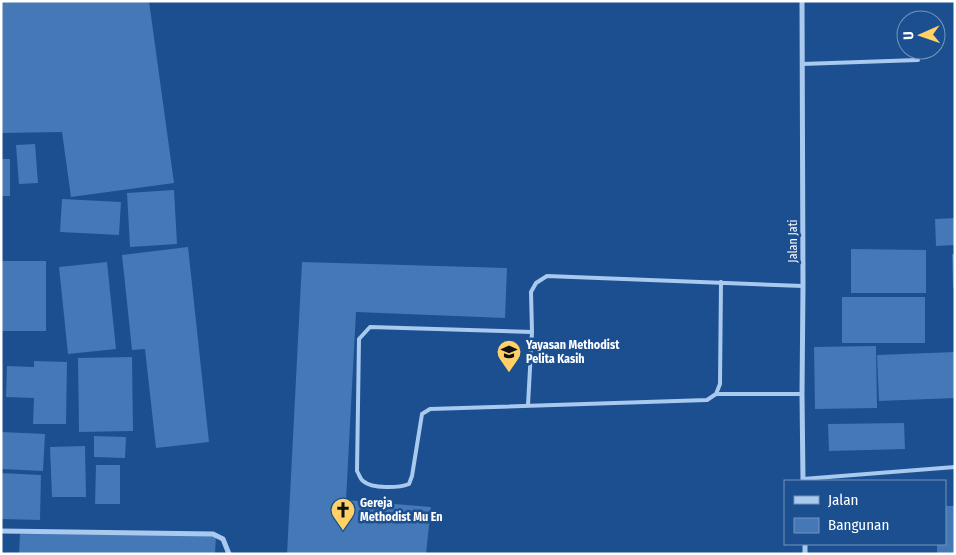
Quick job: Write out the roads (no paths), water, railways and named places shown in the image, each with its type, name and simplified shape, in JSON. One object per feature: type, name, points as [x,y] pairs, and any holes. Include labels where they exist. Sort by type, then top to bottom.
[{"type":"street","name":"Jalan Jati","points":[[802,1],[802,394],[804,480]]},
{"type":"street","points":[[1,532],[213,534],[223,539],[229,554]]},
{"type":"lane","points":[[802,64],[918,60]]},
{"type":"lane","points":[[528,405],[532,332],[531,292],[536,282],[547,276],[803,286]]},
{"type":"lane","points":[[716,394],[720,384],[721,282]]},
{"type":"lane","points":[[532,332],[370,328],[359,339],[357,471],[362,481],[370,485],[401,487],[409,484],[422,414],[430,409],[707,400],[716,394],[802,394]]},
{"type":"lane","points":[[804,480],[955,467]]},
{"type":"place","name":"Yayasan Methodist Pelita Kasih","points":[[509,373]]},
{"type":"place","name":"Gereja Methodist Mu En","points":[[343,531]]}]
